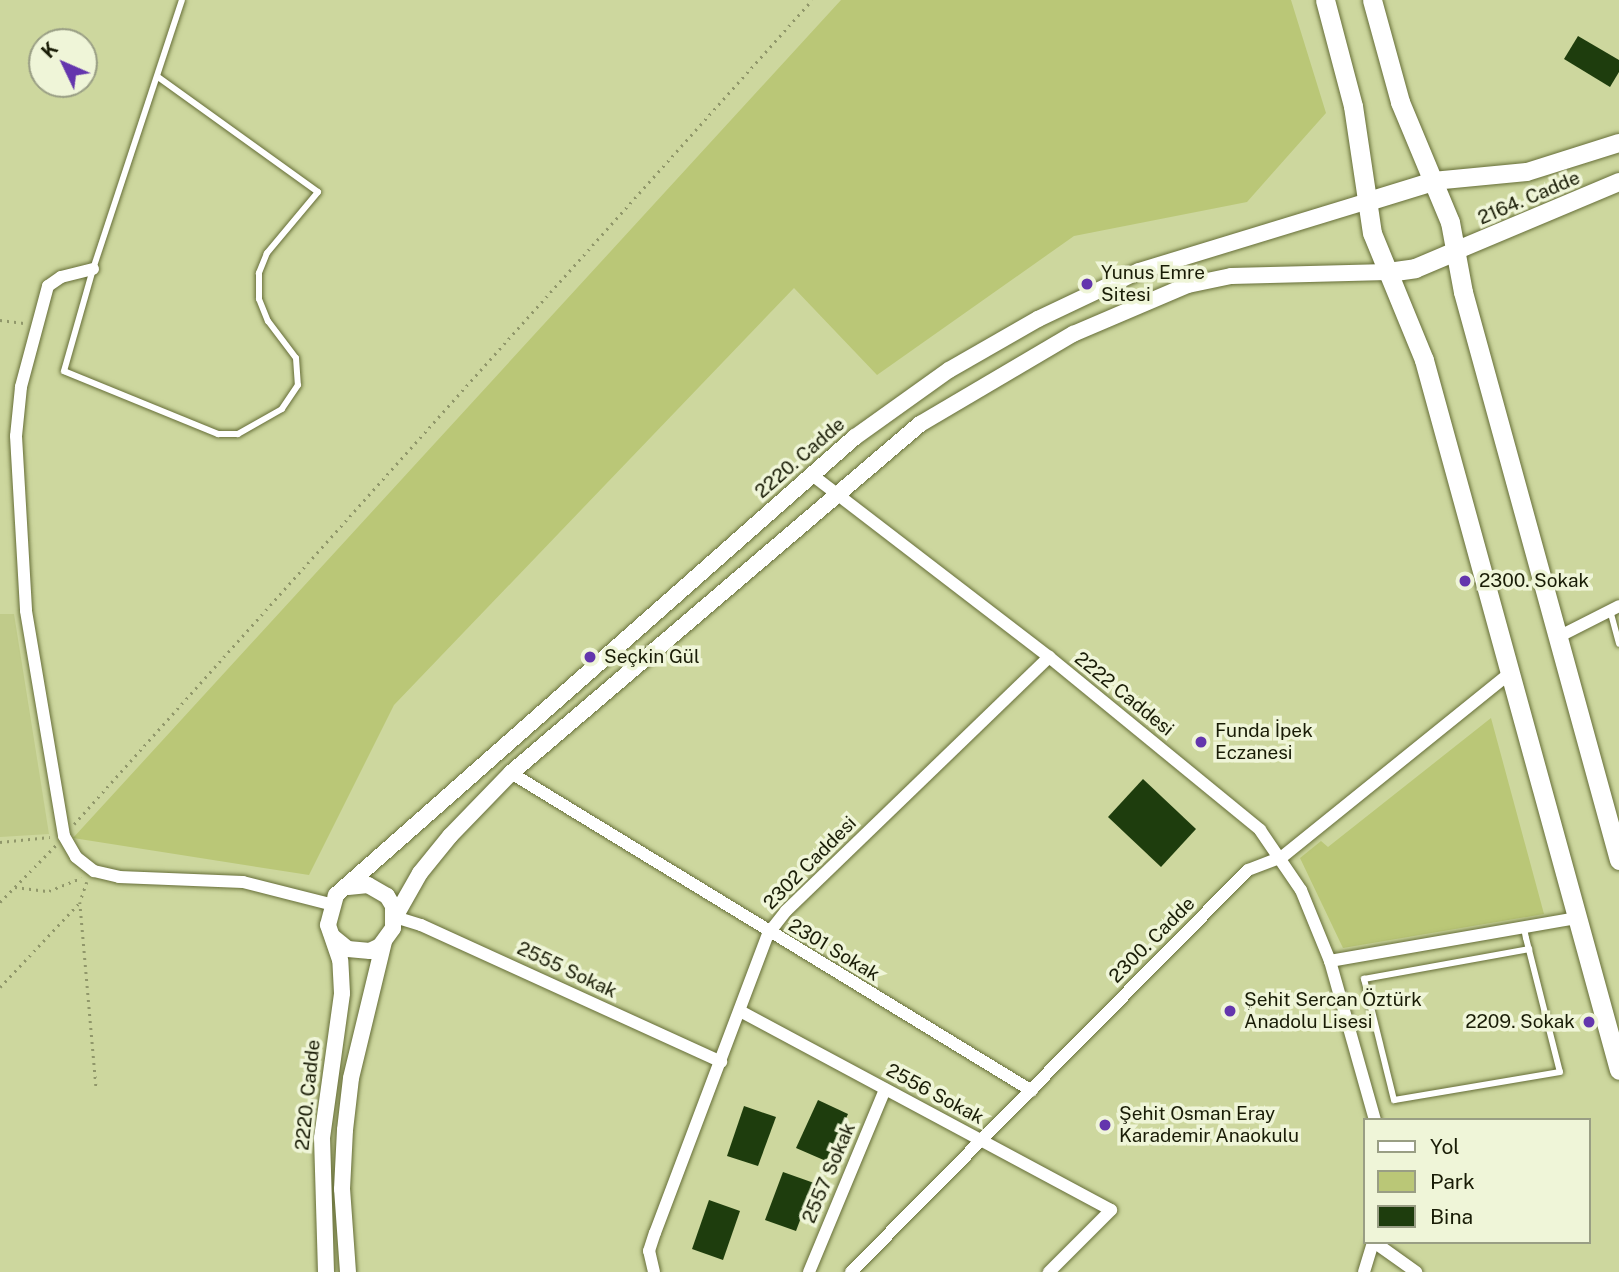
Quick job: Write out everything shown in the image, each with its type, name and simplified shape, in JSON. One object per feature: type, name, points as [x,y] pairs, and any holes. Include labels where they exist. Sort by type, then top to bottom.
[{"type":"main road","points":[[1325,0],[1353,106],[1372,233],[1424,360],[1619,1070]]},
{"type":"main road","points":[[1372,0],[1400,102],[1433,181],[1455,251],[1619,860]]},
{"type":"main road","name":"2164. Cadde","points":[[1433,181],[1527,172],[1619,143]]},
{"type":"main road","points":[[1368,201],[1433,181]]},
{"type":"main road","name":"2164. Cadde","points":[[1455,251],[1619,182]]},
{"type":"main road","points":[[1388,272],[1415,268],[1455,251]]},
{"type":"street","name":"2220. Cadde","points":[[326,1272],[322,1138],[342,993],[340,960],[328,925],[330,904],[345,888],[811,475],[902,401],[1038,319],[1181,255],[1368,201]]},
{"type":"street","points":[[93,269],[61,277],[48,286],[21,387],[16,436],[26,611],[64,836],[76,857],[94,871],[119,877],[243,882],[330,904]]},
{"type":"street","points":[[348,1272],[342,1189],[345,1130],[351,1078],[384,942],[420,873],[450,836],[511,774],[836,493],[955,402],[1127,307],[1188,285],[1231,276],[1388,272]]},
{"type":"street","name":"2222 Caddesi","points":[[811,475],[1049,657],[1260,830],[1282,857],[1330,961],[1374,1118]]},
{"type":"street","points":[[1558,637],[1614,608]]},
{"type":"street","name":"2302 Caddesi","points":[[654,1272],[649,1251],[655,1233],[722,1062],[768,934],[786,911],[1049,657]]},
{"type":"street","name":"2300. Cadde","points":[[851,1272],[1248,870],[1282,857],[1510,673]]},
{"type":"street","name":"2301 Sokak","points":[[511,774],[768,934],[1031,1091]]},
{"type":"street","points":[[345,888],[356,884],[379,889],[393,906],[395,917]]},
{"type":"street","name":"2555 Sokak","points":[[395,917],[421,925],[722,1062]]},
{"type":"street","points":[[1330,961],[1577,918]]},
{"type":"street","points":[[328,925],[348,950],[370,951],[384,942]]},
{"type":"street","name":"2556 Sokak","points":[[740,1011],[1111,1210],[1049,1272]]},
{"type":"street","name":"2557 Sokak","points":[[809,1272],[885,1089]]},
{"type":"street","points":[[1364,1272],[1372,1244]]},
{"type":"street","points":[[1376,1244],[1416,1272]]},
{"type":"lane","points":[[158,78],[318,192],[267,253],[259,273],[258,299],[268,321],[296,358],[298,385],[282,409],[261,425],[238,434],[218,435],[64,371],[93,269],[183,0]]},
{"type":"lane","points":[[1614,608],[1619,644]]},
{"type":"lane","points":[[1524,928],[1560,1072],[1394,1100],[1364,979],[1529,949]]},
{"type":"path","points":[[0,902],[64,836],[812,0]]},
{"type":"path","points":[[0,320],[37,324]]},
{"type":"path","points":[[0,842],[64,836]]},
{"type":"path","points":[[15,887],[62,889],[94,871]]},
{"type":"path","points":[[0,987],[80,902],[94,871]]},
{"type":"path","points":[[80,902],[96,1086]]},
{"type":"shaded area","points":[[0,614],[14,614],[49,834],[0,837]]},
{"type":"green space","points":[[841,0],[1291,0],[1326,113],[1247,202],[1074,236],[877,375],[794,288],[394,705],[309,875],[73,838]]},
{"type":"green space","points":[[1491,718],[1544,914],[1343,948],[1300,858],[1321,841],[1328,847]]},
{"type":"building","points":[[1578,36],[1619,60],[1619,72],[1610,87],[1564,59]]},
{"type":"building","points":[[1143,779],[1196,829],[1161,867],[1108,817]]},
{"type":"building","points":[[818,1100],[848,1114],[826,1161],[796,1148]]},
{"type":"building","points":[[744,1106],[776,1117],[758,1166],[727,1156]]},
{"type":"building","points":[[783,1172],[814,1183],[796,1231],[765,1220]]},
{"type":"building","points":[[709,1200],[740,1211],[723,1260],[692,1249]]},
{"type":"place","name":"Yunus Emre Sitesi","points":[[1087,284]]},
{"type":"place","name":"2300. Sokak","points":[[1465,581]]},
{"type":"place","name":"Seçkin Gül","points":[[590,657]]},
{"type":"place","name":"Funda İpek Eczanesi","points":[[1201,742]]},
{"type":"place","name":"Şehit Sercan Öztürk Anadolu Lisesi","points":[[1230,1011]]},
{"type":"place","name":"2209. Sokak","points":[[1589,1022]]},
{"type":"place","name":"Şehit Osman Eray Karademir Anaokulu","points":[[1105,1125]]}]
